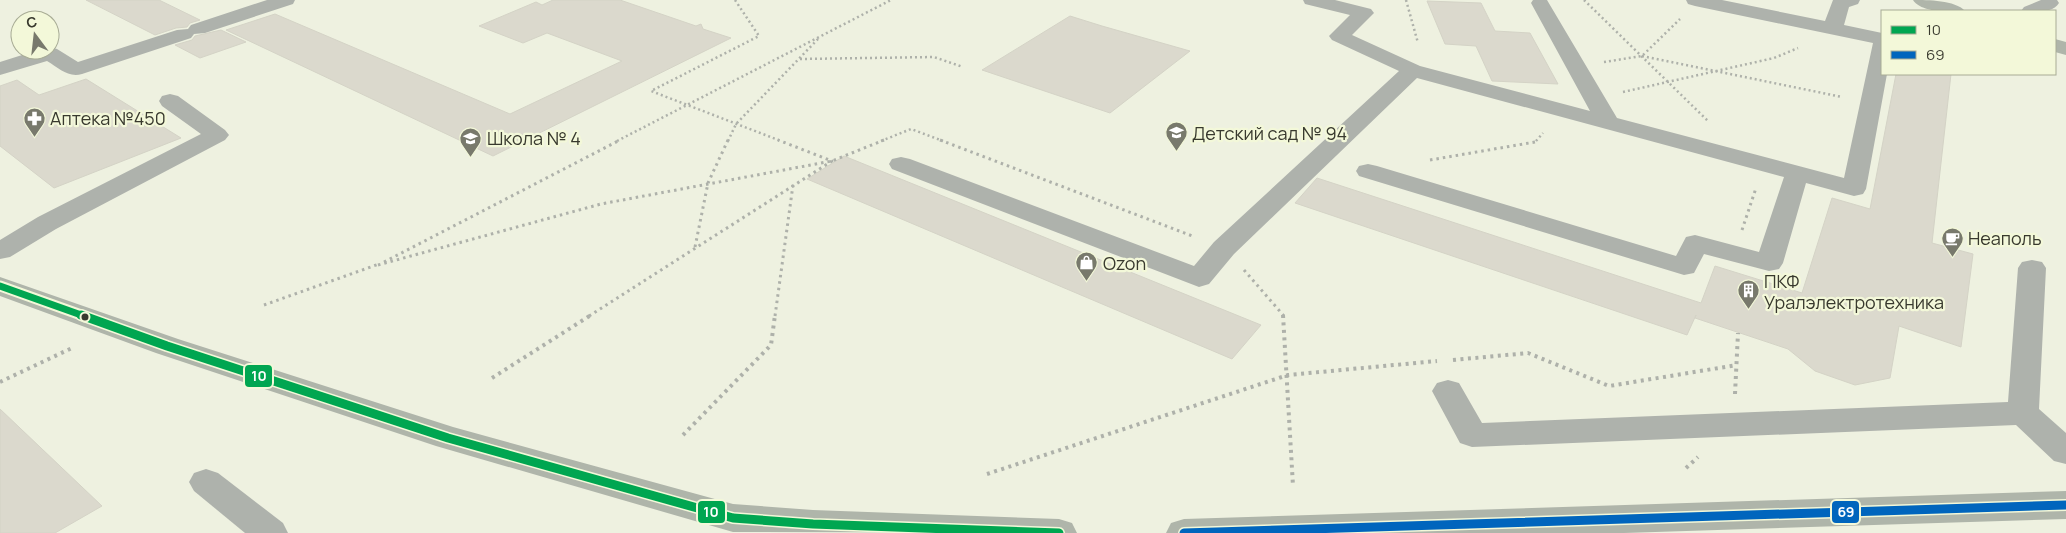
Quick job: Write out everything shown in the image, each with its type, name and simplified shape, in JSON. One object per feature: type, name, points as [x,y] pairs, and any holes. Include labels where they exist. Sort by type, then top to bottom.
[{"type":"main road","points":[[1922,0],[1952,10]]},
{"type":"main road","points":[[0,286],[167,346],[448,438],[730,525],[814,524],[1059,533]]},
{"type":"main road","points":[[1184,533],[2066,505]]},
{"type":"lane","points":[[0,69],[50,53],[76,70],[191,32],[258,3],[286,0]]},
{"type":"lane","points":[[1312,0],[1364,13],[1339,36],[1413,70],[1854,189],[1881,49]]},
{"type":"lane","points":[[1696,0],[1881,39]]},
{"type":"lane","points":[[1838,30],[1840,4],[1851,0]]},
{"type":"lane","points":[[1540,3],[1608,122]]},
{"type":"lane","points":[[2033,10],[2050,3]]},
{"type":"lane","points":[[901,164],[1199,278],[1224,248],[1413,70]]},
{"type":"lane","points":[[0,251],[48,223],[217,135],[170,101]]},
{"type":"lane","points":[[1368,172],[1684,267],[1695,243],[1768,263],[1797,173]]},
{"type":"lane","points":[[2023,413],[2032,268]]},
{"type":"lane","points":[[1445,376],[1472,436],[2023,413],[2066,452]]},
{"type":"lane","points":[[206,482],[270,533]]},
{"type":"path","points":[[735,0],[759,36],[651,91],[832,161]]},
{"type":"path","points":[[378,265],[891,0]]},
{"type":"path","points":[[1642,56],[1696,0]]},
{"type":"path","points":[[1594,98],[1774,58],[1838,30]]},
{"type":"path","points":[[695,247],[708,183],[736,124],[820,37]]},
{"type":"path","points":[[1576,66],[1642,56],[1870,103]]},
{"type":"path","points":[[800,59],[934,58],[963,67]]},
{"type":"path","points":[[1424,162],[1536,142],[1562,110]]},
{"type":"path","points":[[492,378],[832,161],[911,129],[1224,248],[1284,316],[1293,486]]},
{"type":"path","points":[[264,305],[378,265],[601,204],[832,161]]},
{"type":"path","points":[[683,435],[771,345],[794,185]]},
{"type":"path","points":[[0,382],[72,348]]},
{"type":"path","points":[[1452,360],[1528,353],[1609,386],[1737,365]]},
{"type":"path","points":[[987,474],[1288,374],[1445,376]]},
{"type":"building","points":[[86,0],[159,0],[200,20],[190,23],[187,27],[176,28],[155,35]]},
{"type":"building","points":[[553,0],[620,0],[696,26],[701,24],[703,29],[731,38],[493,156],[226,30],[275,14],[510,114],[622,61],[547,33],[523,43],[479,26],[536,2],[542,5]]},
{"type":"building","points":[[1427,1],[1481,3],[1495,31],[1530,33],[1558,84],[1492,81],[1476,46],[1445,44]]},
{"type":"building","points":[[1070,16],[1190,51],[1110,113],[982,70]]},
{"type":"building","points":[[221,30],[246,42],[200,58],[175,45],[192,40],[195,36]]},
{"type":"building","points":[[1896,75],[1951,75],[1932,243],[1973,254],[1961,347],[1899,326],[1890,378],[1855,385],[1815,371],[1788,349],[1695,318],[1696,315],[1687,335],[1295,203],[1317,178],[1701,303],[1715,266],[1802,293],[1832,198],[1870,209]]},
{"type":"building","points":[[86,79],[181,138],[54,188],[0,146],[0,86],[17,80],[39,95]]},
{"type":"building","points":[[844,156],[1261,325],[1232,359],[807,179]]},
{"type":"building","points":[[0,409],[102,506],[55,533],[0,533]]},
{"type":"transit line","name":"10","points":[[0,286],[167,346],[448,438],[733,518],[813,524],[1059,533]]},
{"type":"transit line","name":"69","points":[[1184,533],[2066,505]]},
{"type":"place","name":"Аптека №450","points":[[34,137]]},
{"type":"place","name":"Детский сад № 94","points":[[1176,152]]},
{"type":"place","name":"Школа № 4","points":[[471,157]]},
{"type":"place","name":"Неаполь","points":[[1952,257]]},
{"type":"place","name":"Ozon","points":[[1087,282]]},
{"type":"place","name":"ПКФ Уралэлектротехника","points":[[1748,310]]}]
